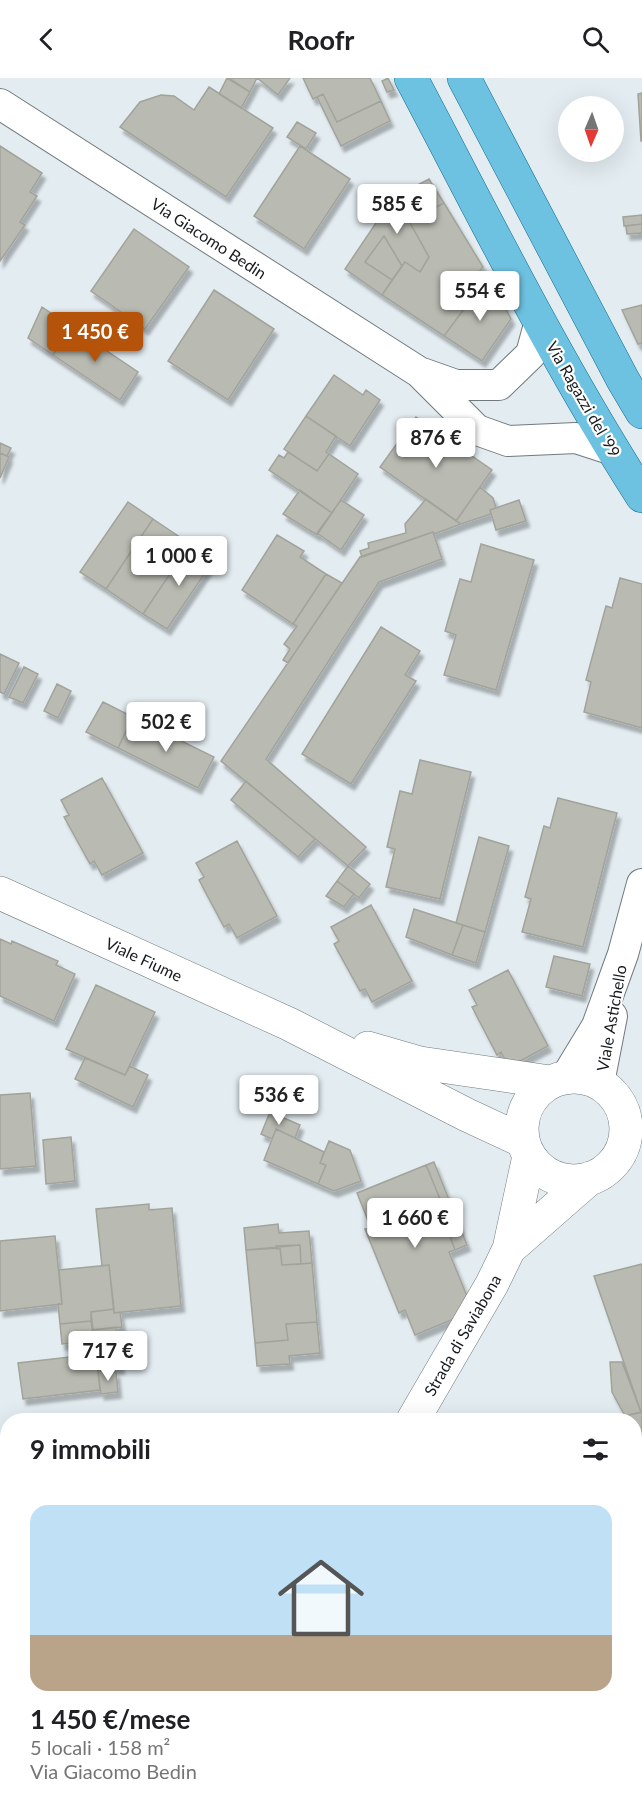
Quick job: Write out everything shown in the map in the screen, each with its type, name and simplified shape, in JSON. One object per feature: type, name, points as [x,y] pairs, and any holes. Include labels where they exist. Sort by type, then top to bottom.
[{"type":"main road","name":"Via Ragazzi del '99","points":[[411,78],[540,321],[613,450],[642,496]]},
{"type":"main road","points":[[464,78],[642,412]]},
{"type":"street","name":"Via Giacomo Bedin","points":[[0,104],[419,372],[477,430],[507,441],[576,438],[613,450]]},
{"type":"street","name":"Via Giacomo Bedin","points":[[419,372],[456,385],[500,385],[531,354],[540,321]]},
{"type":"street","name":"Viale Astichello","points":[[599,1083],[623,954],[642,884]]},
{"type":"street","name":"Viale Fiume","points":[[0,893],[289,1024],[467,1115],[526,1149]]},
{"type":"street","name":"Viale Astichello","points":[[558,1080],[597,1026],[623,954]]},
{"type":"street","name":"Viale Fiume","points":[[289,1024],[420,1063],[558,1080]]},
{"type":"street","points":[[598,1174],[617,1158],[624,1143],[626,1125],[632,1113],[599,1083],[583,1077],[558,1080],[536,1092],[526,1106],[522,1124],[526,1149],[541,1169],[556,1178],[573,1181],[598,1174],[642,1167]]},
{"type":"street","name":"Strada di Saviabona","points":[[417,1413],[492,1284],[509,1249],[526,1149]]},
{"type":"street","name":"Strada di Saviabona","points":[[509,1249],[598,1174]]},
{"type":"building","points":[[227,78],[250,92],[241,108],[219,94]]},
{"type":"building","points":[[229,78],[257,78],[250,92]]},
{"type":"building","points":[[257,78],[290,78],[278,95]]},
{"type":"building","points":[[303,78],[370,78],[381,101],[337,122],[323,94],[313,99]]},
{"type":"building","points":[[388,78],[394,90],[387,92],[382,81]]},
{"type":"building","points":[[209,87],[273,128],[226,197],[120,127],[140,102],[161,95],[174,96],[194,110]]},
{"type":"building","points":[[642,93],[642,141],[641,141],[638,94]]},
{"type":"building","points":[[323,94],[337,122],[381,101],[390,121],[341,146],[317,97]]},
{"type":"building","points":[[297,122],[316,133],[306,149],[287,137]]},
{"type":"building","points":[[0,146],[42,173],[30,192],[37,196],[20,222],[25,225],[0,261]]},
{"type":"building","points":[[300,146],[350,179],[304,249],[254,216]]},
{"type":"building","points":[[429,179],[444,203],[409,221],[429,257],[420,272],[405,262],[402,266],[384,236],[365,262],[392,280],[382,295],[345,269],[386,208],[394,204],[391,199]]},
{"type":"building","points":[[444,203],[483,267],[478,273],[485,281],[444,336],[382,295],[405,262],[420,272],[429,257],[409,221]]},
{"type":"building","points":[[642,215],[642,224],[624,226],[623,217]]},
{"type":"building","points":[[642,224],[642,233],[627,234],[626,226]]},
{"type":"building","points":[[134,229],[189,267],[145,329],[91,291]]},
{"type":"building","points":[[384,236],[402,266],[392,280],[365,262]]},
{"type":"building","points":[[488,276],[511,319],[482,361],[444,336]]},
{"type":"building","points":[[214,290],[274,329],[228,400],[168,361]]},
{"type":"building","points":[[642,305],[642,343],[638,344],[622,310]]},
{"type":"building","points":[[42,307],[70,326],[53,355],[28,338]]},
{"type":"building","points":[[70,326],[138,372],[120,400],[53,355]]},
{"type":"building","points":[[334,375],[363,395],[366,390],[380,400],[350,446],[306,416]]},
{"type":"building","points":[[306,416],[336,436],[326,452],[329,454],[317,471],[284,449]]},
{"type":"building","points":[[416,417],[492,470],[456,521],[380,467]]},
{"type":"building","points":[[0,443],[11,448],[7,456],[0,453]]},
{"type":"building","points":[[288,452],[317,471],[329,454],[358,474],[332,513],[269,470],[279,455],[284,458]]},
{"type":"building","points":[[0,453],[9,457],[0,478]]},
{"type":"building","points":[[480,487],[493,498],[496,508],[490,510],[491,514],[461,524],[456,521]]},
{"type":"building","points":[[300,490],[332,513],[317,535],[283,514]]},
{"type":"building","points":[[426,499],[461,524],[362,557],[360,551],[369,548],[368,543],[406,533],[405,524]]},
{"type":"building","points":[[341,500],[364,515],[341,550],[317,533]]},
{"type":"building","points":[[519,500],[526,521],[496,530],[490,510]]},
{"type":"building","points":[[128,502],[153,519],[106,589],[80,572]]},
{"type":"building","points":[[153,519],[190,544],[143,614],[106,589]]},
{"type":"building","points":[[433,532],[442,559],[379,582],[266,759],[366,847],[348,866],[221,761],[360,557]]},
{"type":"building","points":[[277,535],[304,551],[300,557],[326,574],[293,624],[242,590]]},
{"type":"building","points":[[190,544],[214,560],[167,629],[143,614]]},
{"type":"building","points":[[481,544],[534,560],[496,690],[444,675],[456,635],[445,631],[460,579],[471,582]]},
{"type":"building","points":[[326,574],[342,583],[288,663],[283,660],[290,649],[284,644],[297,626],[293,624]]},
{"type":"building","points":[[620,578],[642,584],[642,728],[584,712],[591,682],[586,680],[606,606],[612,608]]},
{"type":"building","points":[[381,627],[420,651],[405,675],[416,681],[351,784],[302,754]]},
{"type":"building","points":[[0,654],[19,663],[4,694],[0,692]]},
{"type":"building","points":[[24,667],[38,674],[23,703],[9,697]]},
{"type":"building","points":[[57,684],[71,691],[58,718],[44,711]]},
{"type":"building","points":[[103,702],[133,717],[118,748],[86,732]]},
{"type":"building","points":[[133,717],[214,757],[198,788],[118,748]]},
{"type":"building","points":[[420,760],[471,772],[440,899],[386,887],[395,849],[387,847],[400,791],[412,794]]},
{"type":"building","points":[[102,778],[143,853],[102,875],[94,861],[90,864],[64,817],[69,815],[61,800]]},
{"type":"building","points":[[246,781],[315,839],[298,857],[231,800]]},
{"type":"building","points":[[558,798],[617,813],[583,947],[522,932],[531,899],[525,897],[544,826],[550,828]]},
{"type":"building","points":[[479,837],[509,846],[485,932],[456,923]]},
{"type":"building","points":[[237,841],[277,916],[237,938],[229,924],[224,927],[199,880],[204,877],[196,863]]},
{"type":"building","points":[[348,866],[370,884],[359,898],[337,881]]},
{"type":"building","points":[[337,881],[354,894],[344,907],[326,896]]},
{"type":"building","points":[[371,905],[412,981],[372,1002],[365,989],[360,991],[334,944],[339,941],[331,927]]},
{"type":"building","points":[[414,909],[463,925],[452,955],[406,937]]},
{"type":"building","points":[[463,925],[485,932],[476,963],[452,955]]},
{"type":"building","points":[[0,939],[11,944],[12,941],[58,961],[56,965],[75,974],[54,1021],[0,996]]},
{"type":"building","points":[[554,956],[590,964],[582,996],[546,987]]},
{"type":"building","points":[[508,970],[548,1046],[509,1067],[501,1052],[497,1055],[472,1007],[477,1005],[469,990]]},
{"type":"building","points":[[96,985],[155,1012],[125,1075],[66,1049]]},
{"type":"building","points":[[85,1058],[125,1075],[130,1066],[148,1075],[133,1107],[75,1079]]},
{"type":"building","points":[[30,1093],[36,1166],[0,1169],[0,1095]]},
{"type":"building","points":[[270,1112],[300,1125],[295,1138],[276,1129],[272,1139],[261,1134]]},
{"type":"building","points":[[276,1129],[324,1152],[320,1163],[326,1165],[318,1184],[264,1160]]},
{"type":"building","points":[[71,1137],[75,1181],[46,1184],[43,1140]]},
{"type":"building","points":[[329,1141],[350,1150],[361,1181],[334,1191],[318,1184],[326,1165],[320,1163]]},
{"type":"building","points":[[434,1162],[467,1245],[455,1250],[441,1212],[445,1211],[426,1165]]},
{"type":"building","points":[[426,1165],[445,1211],[441,1212],[455,1250],[449,1252],[473,1311],[415,1335],[405,1310],[399,1313],[365,1229],[371,1228],[357,1193]]},
{"type":"building","points":[[149,1204],[149,1210],[172,1208],[181,1306],[114,1313],[109,1265],[102,1266],[96,1209]]},
{"type":"building","points":[[278,1224],[279,1233],[309,1231],[312,1263],[301,1264],[300,1245],[246,1250],[244,1228]]},
{"type":"building","points":[[55,1236],[62,1304],[0,1311],[0,1241]]},
{"type":"building","points":[[300,1245],[301,1264],[282,1265],[280,1248],[277,1249],[276,1246]]},
{"type":"building","points":[[280,1248],[282,1265],[312,1263],[317,1322],[286,1324],[288,1340],[255,1343],[246,1250]]},
{"type":"building","points":[[642,1264],[642,1412],[641,1412],[594,1276]]},
{"type":"building","points":[[109,1265],[114,1309],[91,1312],[91,1321],[60,1324],[58,1304],[62,1304],[59,1270]]},
{"type":"building","points":[[114,1309],[114,1313],[120,1312],[122,1327],[93,1330],[91,1312]]},
{"type":"building","points":[[91,1321],[94,1341],[62,1344],[60,1324]]},
{"type":"building","points":[[317,1322],[320,1353],[289,1356],[290,1364],[257,1366],[255,1343],[288,1340],[286,1324]]},
{"type":"building","points":[[116,1327],[121,1368],[98,1371],[93,1330]]},
{"type":"building","points":[[96,1354],[100,1390],[23,1399],[18,1363]]},
{"type":"building","points":[[610,1362],[622,1362],[641,1412],[623,1413],[612,1392]]},
{"type":"building","points":[[109,1370],[110,1373],[116,1372],[118,1392],[101,1394],[98,1371]]}]
